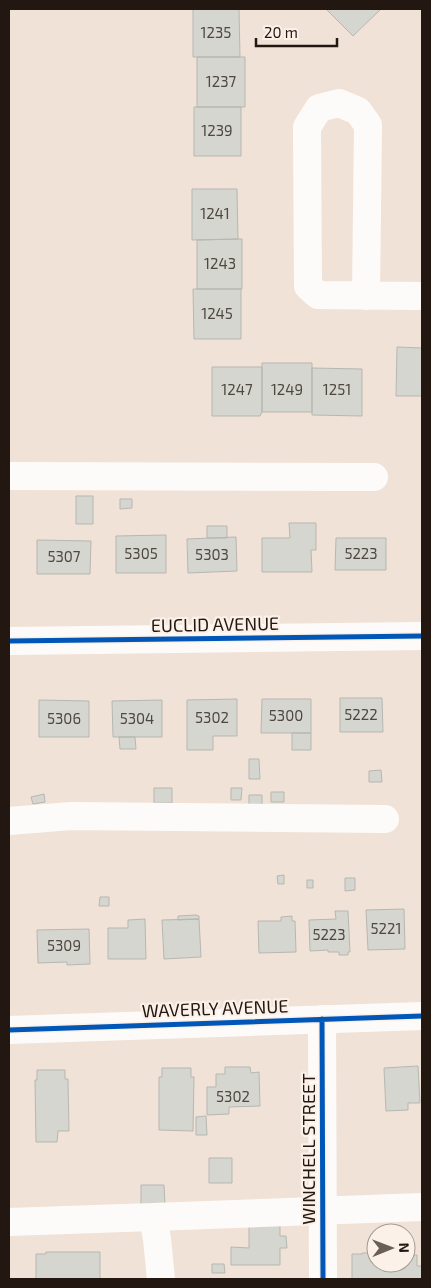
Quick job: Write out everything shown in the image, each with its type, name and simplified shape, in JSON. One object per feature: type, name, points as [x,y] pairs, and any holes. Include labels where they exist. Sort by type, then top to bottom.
[{"type":"street","points":[[366,296],[368,124],[358,111],[339,103],[320,108],[307,127],[308,286],[318,296],[366,296],[422,296]]},
{"type":"street","points":[[9,476],[374,477]]},
{"type":"street","name":"EUCLID AVENUE","points":[[9,641],[422,636]]},
{"type":"street","points":[[9,821],[71,816],[386,819]]},
{"type":"street","name":"WAVERLY AVENUE","points":[[9,1030],[422,1016]]},
{"type":"street","name":"WINCHELL STREET","points":[[322,1019],[323,1279]]},
{"type":"street","points":[[9,1222],[422,1207]]},
{"type":"street","points":[[153,1218],[161,1279]]},
{"type":"building","points":[[193,9],[239,9],[240,57],[193,57]]},
{"type":"building","points":[[326,9],[381,9],[353,36]]},
{"type":"building","points":[[197,57],[245,57],[245,107],[197,107]]},
{"type":"building","points":[[194,107],[241,107],[241,156],[194,156]]},
{"type":"building","points":[[192,189],[237,189],[238,239],[192,240]]},
{"type":"building","points":[[242,239],[242,289],[197,289],[197,240]]},
{"type":"building","points":[[193,289],[241,289],[241,339],[194,339]]},
{"type":"building","points":[[397,347],[422,348],[422,396],[396,396]]},
{"type":"building","points":[[262,363],[312,363],[312,412],[262,412]]},
{"type":"building","points":[[212,367],[262,367],[262,412],[260,416],[212,416]]},
{"type":"building","points":[[312,368],[362,369],[362,416],[312,415]]},
{"type":"building","points":[[76,496],[93,496],[93,524],[76,524]]},
{"type":"building","points":[[120,499],[132,499],[132,508],[120,509]]},
{"type":"building","points":[[289,523],[316,523],[316,550],[311,550],[312,572],[262,572],[262,538],[290,538]]},
{"type":"building","points":[[207,526],[227,526],[227,538],[207,538]]},
{"type":"building","points":[[166,535],[166,573],[116,573],[116,536]]},
{"type":"building","points":[[236,537],[237,571],[188,573],[187,539]]},
{"type":"building","points":[[336,538],[386,538],[386,570],[335,570]]},
{"type":"building","points":[[37,540],[91,541],[90,574],[37,574]]},
{"type":"building","points":[[340,698],[382,698],[383,732],[340,732]]},
{"type":"building","points":[[237,699],[237,736],[213,736],[213,750],[187,750],[187,700]]},
{"type":"building","points":[[262,699],[311,699],[311,733],[261,733]]},
{"type":"building","points":[[39,700],[89,701],[89,737],[39,737]]},
{"type":"building","points":[[162,700],[162,737],[113,737],[112,701]]},
{"type":"building","points":[[292,733],[311,733],[311,750],[292,750]]},
{"type":"building","points":[[119,737],[135,737],[136,749],[120,749]]},
{"type":"building","points":[[249,759],[259,759],[260,779],[249,779]]},
{"type":"building","points":[[381,770],[382,782],[369,782],[369,771]]},
{"type":"building","points":[[154,788],[172,788],[172,803],[154,803]]},
{"type":"building","points":[[231,788],[242,788],[241,800],[231,800]]},
{"type":"building","points":[[271,792],[284,792],[284,802],[271,802]]},
{"type":"building","points":[[44,794],[45,802],[33,804],[31,797]]},
{"type":"building","points":[[249,795],[262,795],[262,806],[249,806]]},
{"type":"building","points":[[284,875],[284,884],[278,884],[277,876]]},
{"type":"building","points":[[345,878],[355,878],[355,890],[345,891]]},
{"type":"building","points":[[307,880],[313,880],[313,888],[307,888]]},
{"type":"building","points":[[100,897],[109,897],[109,906],[99,906]]},
{"type":"building","points":[[404,909],[405,949],[368,950],[366,910]]},
{"type":"building","points":[[335,911],[348,911],[350,952],[348,952],[348,955],[339,955],[339,952],[328,952],[328,950],[310,951],[309,920],[336,919]]},
{"type":"building","points":[[178,916],[199,916],[199,919],[178,920]]},
{"type":"building","points":[[292,916],[292,921],[295,921],[296,952],[259,953],[258,921],[281,921],[281,917]]},
{"type":"building","points":[[145,919],[146,959],[108,959],[108,928],[128,928],[128,920]]},
{"type":"building","points":[[199,919],[201,957],[164,959],[162,920]]},
{"type":"building","points":[[89,929],[90,964],[67,965],[67,962],[38,963],[37,930]]},
{"type":"building","points":[[418,1066],[420,1103],[408,1103],[408,1110],[386,1111],[384,1068]]},
{"type":"building","points":[[225,1067],[250,1067],[251,1073],[259,1072],[260,1106],[229,1107],[229,1114],[207,1115],[207,1087],[216,1087],[216,1074],[225,1074]]},
{"type":"building","points":[[162,1068],[191,1068],[191,1077],[194,1077],[193,1131],[159,1130],[159,1077],[162,1077]]},
{"type":"building","points":[[37,1070],[65,1070],[65,1079],[68,1079],[69,1131],[58,1131],[57,1142],[36,1142],[35,1080],[37,1080]]},
{"type":"building","points":[[206,1116],[207,1135],[196,1135],[196,1117]]},
{"type":"building","points":[[209,1158],[232,1158],[232,1183],[209,1183]]},
{"type":"building","points":[[141,1185],[164,1185],[165,1206],[141,1207]]},
{"type":"building","points":[[249,1222],[280,1222],[280,1236],[286,1236],[287,1248],[280,1248],[280,1265],[231,1265],[231,1247],[249,1248]]},
{"type":"building","points":[[46,1252],[100,1252],[100,1279],[36,1279],[36,1254],[46,1254]]},
{"type":"building","points":[[366,1253],[366,1273],[416,1273],[417,1255],[417,1266],[422,1266],[422,1279],[352,1279],[352,1254]]},
{"type":"building","points":[[212,1264],[224,1264],[225,1273],[212,1273]]},
{"type":"cycle path","points":[[9,641],[422,636]]},
{"type":"cycle path","points":[[9,1030],[422,1016]]},
{"type":"cycle path","points":[[322,1019],[323,1279]]}]
